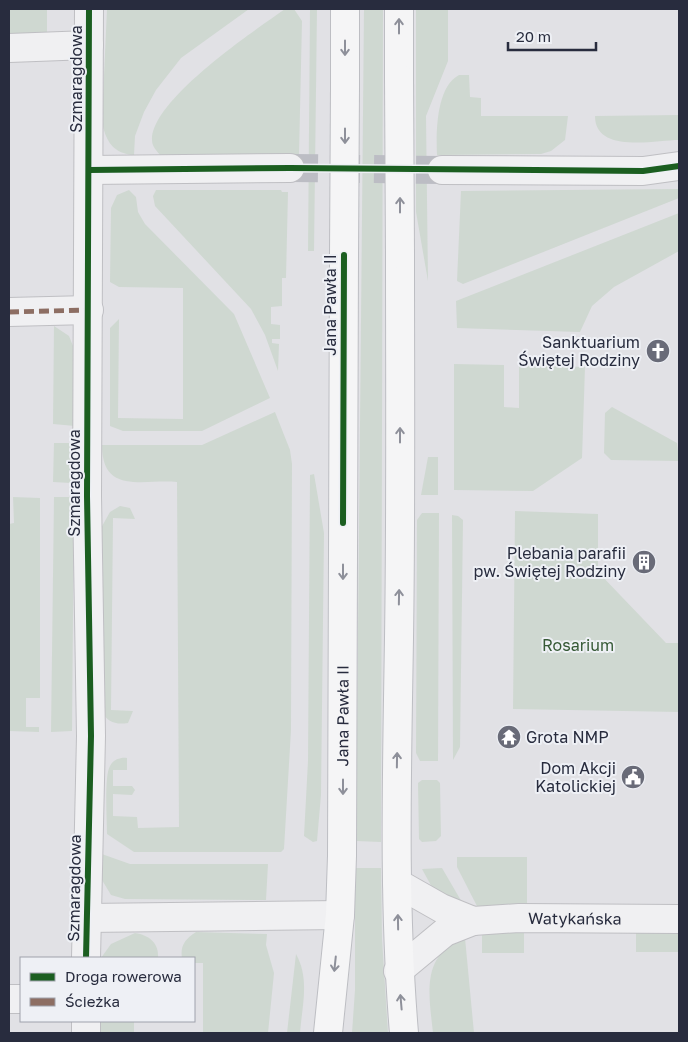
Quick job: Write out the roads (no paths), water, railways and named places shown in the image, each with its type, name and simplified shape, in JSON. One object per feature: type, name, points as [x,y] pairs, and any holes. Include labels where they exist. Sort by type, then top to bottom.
[{"type":"main road","name":"Jana Pawła II","points":[[328,1033],[340,915],[342,856],[345,9]]},
{"type":"main road","points":[[399,9],[401,503],[397,883],[398,971],[404,1033]]},
{"type":"street","name":"Szmaragdowa","points":[[86,957],[91,736],[87,601],[89,9]]},
{"type":"street","points":[[9,48],[89,45]]},
{"type":"street","points":[[442,170],[642,171],[679,166]]},
{"type":"street","points":[[89,170],[290,168]]},
{"type":"street","points":[[9,312],[89,310]]},
{"type":"street","points":[[397,883],[442,908],[473,921]]},
{"type":"street","name":"Szmaragdowa","points":[[86,918],[340,915]]},
{"type":"street","name":"Watykańska","points":[[473,921],[519,918],[679,919]]},
{"type":"street","points":[[398,971],[445,932],[473,921]]},
{"type":"tunnel","points":[[290,168],[442,170]]},
{"type":"place","name":"Sanktuarium Świętej Rodziny","points":[[658,351]]},
{"type":"place","name":"Plebania parafii pw. Świętej Rodziny","points":[[644,562]]},
{"type":"place","name":"Grota NMP","points":[[509,737]]},
{"type":"place","name":"Dom Akcji Katolickiej","points":[[633,777]]},
{"type":"park label","name":"Rosarium","points":[[578,645]]}]
